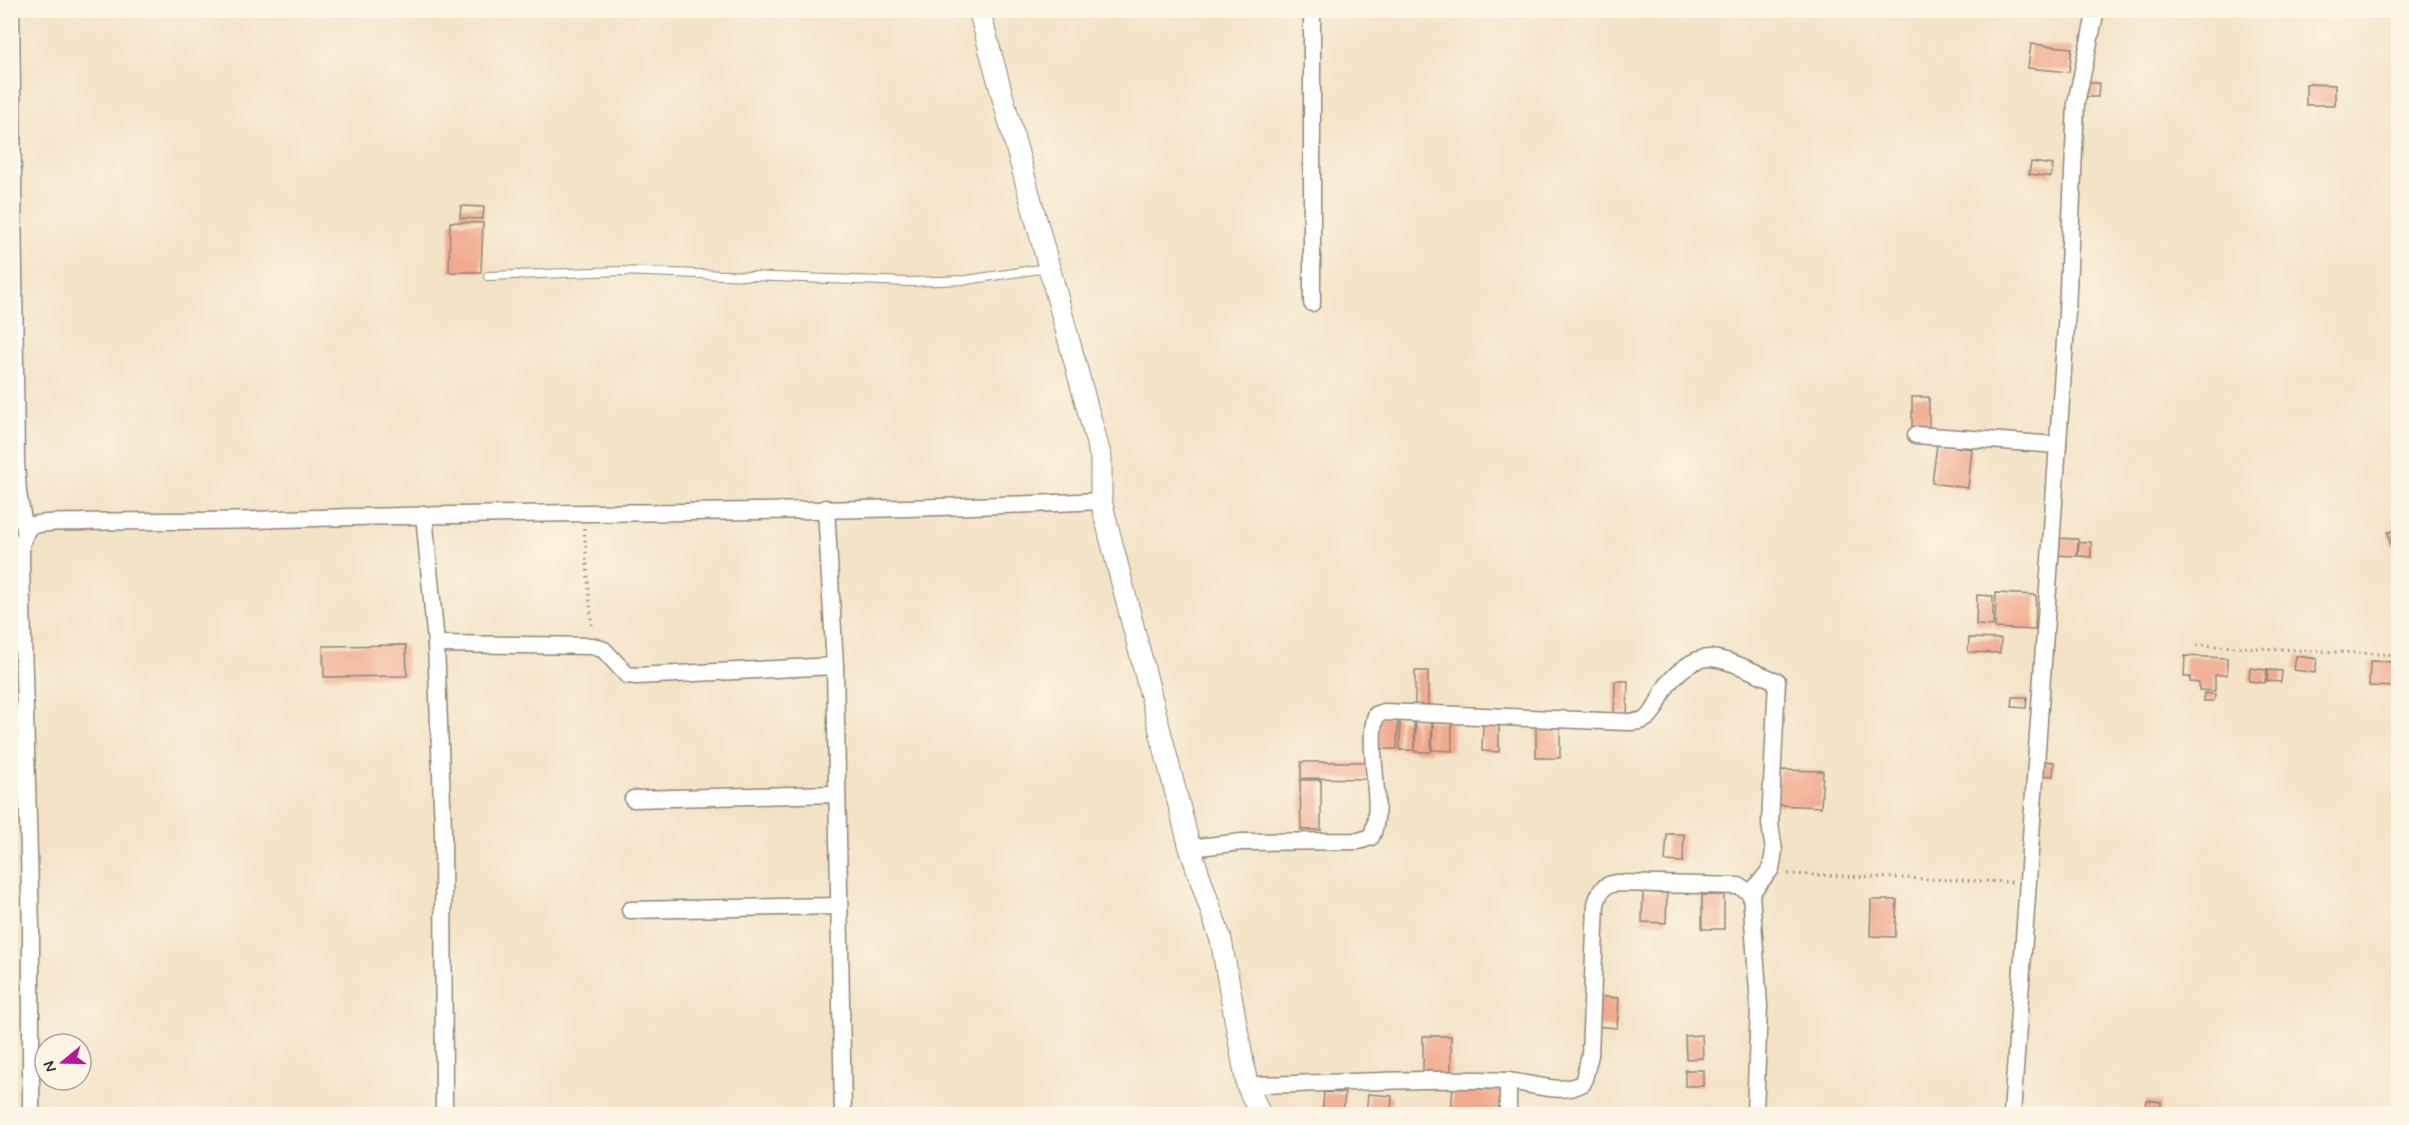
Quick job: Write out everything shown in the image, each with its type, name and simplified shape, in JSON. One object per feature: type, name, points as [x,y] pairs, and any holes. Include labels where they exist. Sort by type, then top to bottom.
[{"type":"street","points":[[11,10],[16,461],[21,544],[31,927],[32,1114]]},
{"type":"street","points":[[979,10],[1047,268],[1101,458],[1101,501],[1190,848],[1221,940],[1247,1085],[1260,1114]]},
{"type":"street","points":[[1312,10],[1312,303]]},
{"type":"street","points":[[2012,1114],[2067,312],[2076,103],[2096,10]]},
{"type":"street","points":[[1916,435],[2058,445]]},
{"type":"street","points":[[20,523],[214,522],[424,514],[583,515],[826,508],[966,507],[1101,501]]},
{"type":"street","points":[[826,508],[836,666],[843,1114]]},
{"type":"street","points":[[424,514],[436,644],[442,828],[444,1114]]},
{"type":"street","points":[[436,644],[593,646],[604,650],[627,675],[638,676],[836,666]]},
{"type":"street","points":[[1190,848],[1262,842],[1359,841],[1371,837],[1374,827],[1375,786],[1373,724],[1377,715],[1384,712],[1641,721],[1651,715],[1664,689],[1675,676],[1692,663],[1708,658],[1728,662],[1777,681],[1770,824],[1774,850],[1771,869],[1750,893],[1759,1006],[1755,1114]]},
{"type":"street","points":[[633,799],[837,794]]},
{"type":"street","points":[[1247,1085],[1508,1082],[1561,1089],[1576,1087],[1583,1083],[1590,1056],[1596,904],[1599,891],[1606,885],[1617,883],[1739,886],[1750,893]]},
{"type":"street","points":[[630,910],[838,906]]},
{"type":"street","points":[[1508,1082],[1508,1114]]},
{"type":"lane","points":[[488,276],[620,270],[909,282],[966,280],[1047,268]]},
{"type":"path","points":[[583,515],[593,646]]},
{"type":"path","points":[[2197,645],[2398,655]]},
{"type":"path","points":[[1765,874],[2028,883]]},
{"type":"building","points":[[2031,44],[2072,48],[2069,72],[2028,68]]},
{"type":"building","points":[[2084,83],[2099,83],[2098,97],[2084,97]]},
{"type":"building","points":[[2306,84],[2335,85],[2335,105],[2306,105]]},
{"type":"building","points":[[2031,162],[2053,165],[2051,177],[2029,174]]},
{"type":"building","points":[[461,206],[484,207],[483,219],[460,218]]},
{"type":"building","points":[[450,222],[483,223],[481,272],[449,272]]},
{"type":"building","points":[[1912,397],[1929,397],[1929,428],[1912,428]]},
{"type":"building","points":[[1937,444],[1972,449],[1968,488],[1932,483]]},
{"type":"building","points":[[2398,530],[2398,545],[2391,546],[2388,532]]},
{"type":"building","points":[[2053,538],[2078,539],[2077,556],[2052,555]]},
{"type":"building","points":[[2079,542],[2091,542],[2091,557],[2078,556]]},
{"type":"building","points":[[1996,593],[2036,595],[2035,630],[1995,628]]},
{"type":"building","points":[[1977,595],[1993,596],[1993,626],[1976,625]]},
{"type":"building","points":[[1969,638],[2001,639],[2000,653],[1968,652]]},
{"type":"building","points":[[406,645],[407,676],[324,677],[323,646]]},
{"type":"building","points":[[2185,656],[2227,658],[2227,675],[2215,675],[2215,691],[2199,690],[2199,683],[2190,682],[2190,677],[2184,677]]},
{"type":"building","points":[[2296,656],[2317,659],[2315,673],[2294,670]]},
{"type":"building","points":[[2370,661],[2398,662],[2398,687],[2369,686]]},
{"type":"building","points":[[2250,668],[2267,670],[2265,683],[2249,681]]},
{"type":"building","points":[[2268,670],[2282,671],[2281,682],[2267,681]]},
{"type":"building","points":[[1415,671],[1428,671],[1428,705],[1415,705]]},
{"type":"building","points":[[1615,681],[1628,681],[1627,714],[1614,714]]},
{"type":"building","points":[[2204,693],[2215,694],[2214,701],[2204,701]]},
{"type":"building","points":[[2013,697],[2027,697],[2026,708],[2012,707]]},
{"type":"building","points":[[1379,717],[1398,718],[1397,749],[1378,749]]},
{"type":"building","points":[[1400,720],[1414,720],[1415,750],[1400,750]]},
{"type":"building","points":[[1416,720],[1432,720],[1431,752],[1415,752]]},
{"type":"building","points":[[1433,721],[1452,721],[1452,751],[1432,750]]},
{"type":"building","points":[[1483,722],[1499,722],[1499,752],[1482,751]]},
{"type":"building","points":[[1536,726],[1560,726],[1560,758],[1536,758]]},
{"type":"building","points":[[2037,760],[2054,762],[2053,776],[2036,775]]},
{"type":"building","points":[[1301,762],[1367,762],[1367,779],[1301,778]]},
{"type":"building","points":[[1779,770],[1823,771],[1821,807],[1777,805]]},
{"type":"building","points":[[1300,780],[1321,780],[1321,830],[1301,830]]},
{"type":"building","points":[[1667,834],[1684,834],[1683,862],[1665,861]]},
{"type":"building","points":[[1643,892],[1667,893],[1666,923],[1642,922]]},
{"type":"building","points":[[1702,895],[1724,895],[1724,929],[1702,929]]},
{"type":"building","points":[[1871,900],[1897,900],[1895,937],[1870,936]]},
{"type":"building","points":[[1596,996],[1619,998],[1617,1028],[1594,1026]]},
{"type":"building","points":[[1702,1035],[1703,1058],[1686,1059],[1685,1036]]},
{"type":"building","points":[[1423,1036],[1451,1036],[1451,1074],[1423,1074]]},
{"type":"building","points":[[1685,1070],[1703,1070],[1703,1086],[1685,1086]]},
{"type":"building","points":[[1453,1083],[1503,1087],[1501,1114],[1451,1114]]},
{"type":"building","points":[[1324,1092],[1345,1093],[1343,1114],[1322,1114]]},
{"type":"building","points":[[1368,1094],[1392,1096],[1391,1114],[1366,1114]]},
{"type":"building","points":[[2146,1100],[2161,1102],[2160,1114],[2144,1113]]}]
